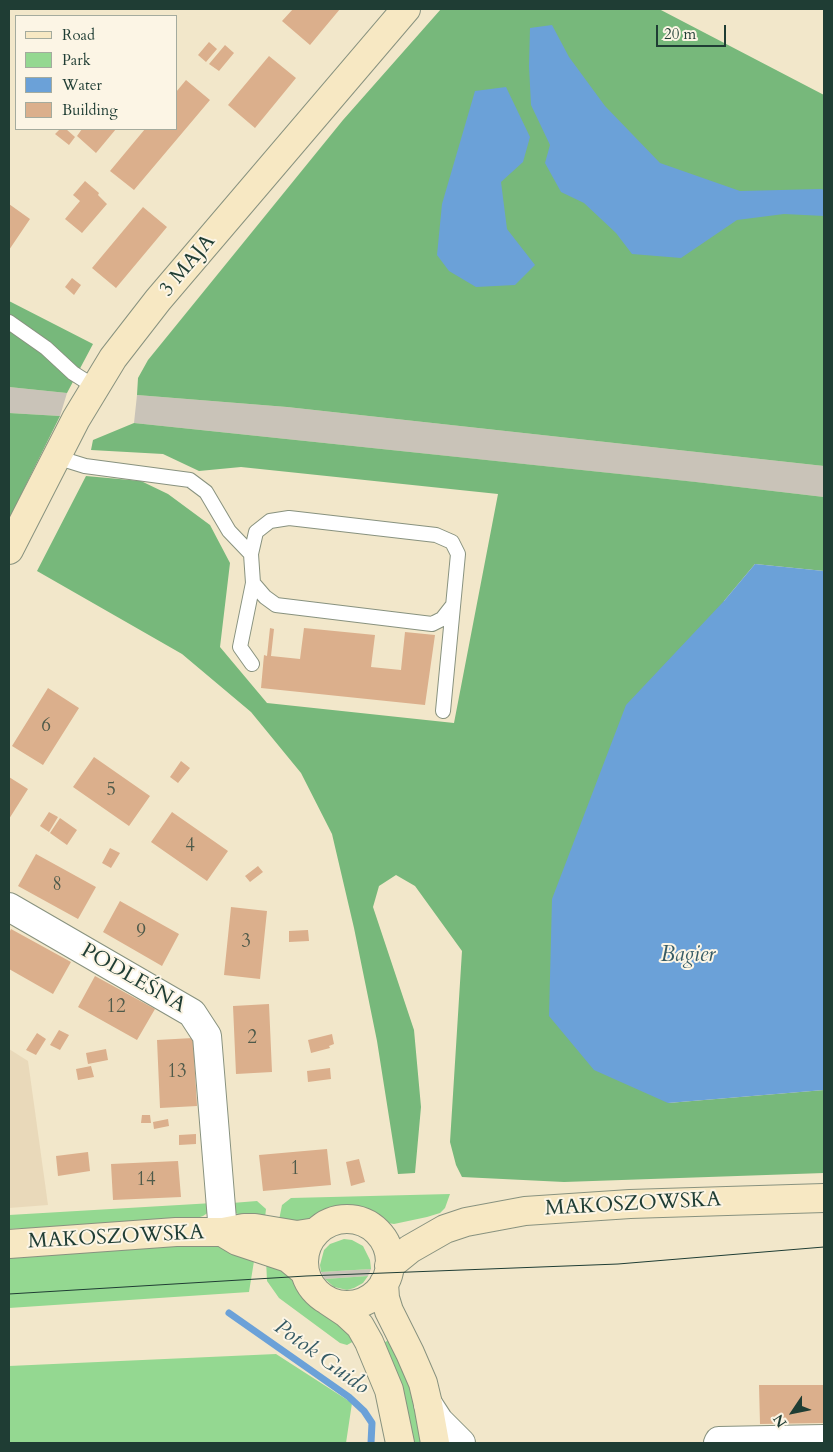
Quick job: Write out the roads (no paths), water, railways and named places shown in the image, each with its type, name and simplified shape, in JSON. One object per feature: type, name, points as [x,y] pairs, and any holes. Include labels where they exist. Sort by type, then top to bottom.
[{"type":"main road","name":"3 MAJA","points":[[9,550],[56,457],[113,358],[158,300],[406,9]]},
{"type":"main road","name":"MAKOSZOWSKA","points":[[9,1244],[176,1232],[223,1232],[244,1228],[297,1235],[316,1232],[332,1222],[345,1220],[366,1224],[376,1231],[390,1232],[445,1228],[524,1211],[680,1202],[824,1198]]},
{"type":"main road","name":"MAKOSZOWSKA","points":[[223,1232],[237,1241],[288,1258],[305,1272],[314,1290],[326,1299],[338,1304],[350,1305],[358,1304],[371,1297],[410,1249],[445,1228]]},
{"type":"main road","points":[[376,1231],[388,1250],[384,1298],[423,1383],[435,1443]]},
{"type":"main road","points":[[305,1272],[303,1264],[306,1248],[316,1232]]},
{"type":"main road","points":[[326,1299],[360,1326],[369,1342],[390,1390],[400,1443]]},
{"type":"street","name":"PODLEŚNA","points":[[9,907],[192,1012],[207,1036],[223,1232]]},
{"type":"street","points":[[428,1404],[439,1421],[461,1443]]},
{"type":"street","points":[[718,1442],[824,1439]]},
{"type":"lane","points":[[9,322],[46,348],[74,373],[95,387]]},
{"type":"lane","points":[[56,457],[85,466],[190,480],[206,492],[229,531],[251,554]]},
{"type":"lane","points":[[252,664],[240,648],[253,583],[251,554],[256,532],[270,522],[289,518],[436,535],[452,542],[458,554],[443,711]]},
{"type":"lane","points":[[253,583],[265,597],[276,605],[432,624],[442,619],[453,605]]},
{"type":"water","points":[[552,25],[569,57],[605,106],[660,163],[740,191],[821,189],[824,190],[824,216],[784,214],[737,220],[681,258],[632,254],[616,233],[584,203],[561,192],[545,163],[550,145],[531,105],[530,28]]},
{"type":"water","points":[[506,87],[530,137],[523,162],[501,182],[507,229],[535,265],[515,285],[476,287],[449,271],[437,255],[442,204],[475,91]]},
{"type":"water","name":"Bagier","points":[[755,564],[824,571],[824,1090],[668,1103],[594,1070],[549,1016],[552,899],[626,705],[724,601]]},
{"type":"waterway","name":"Potok Guido","points":[[229,1313],[349,1397],[364,1411],[372,1423],[371,1443]]},
{"type":"tram line","points":[[9,1294],[306,1276],[618,1264],[824,1247]]}]
